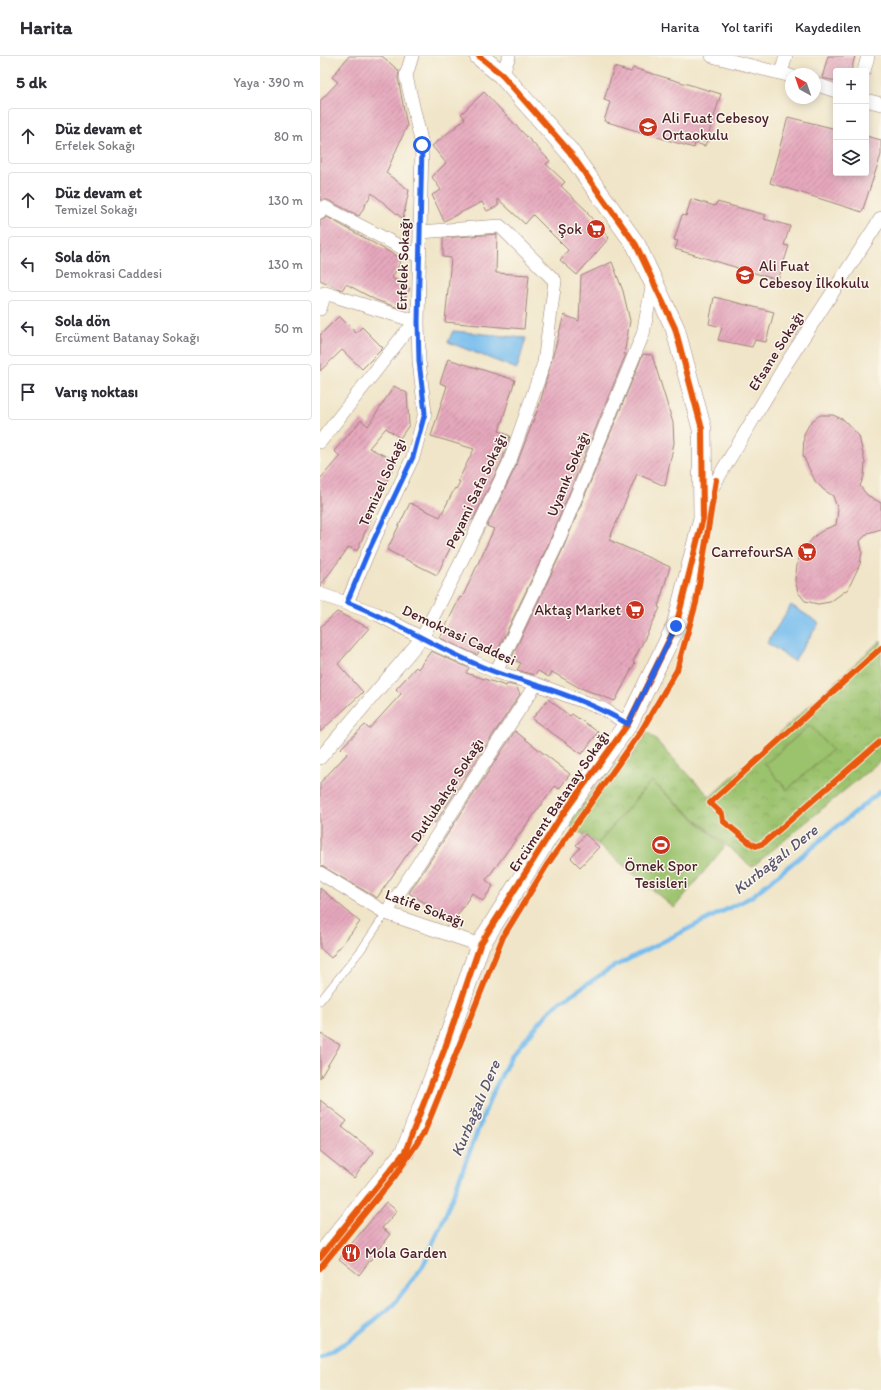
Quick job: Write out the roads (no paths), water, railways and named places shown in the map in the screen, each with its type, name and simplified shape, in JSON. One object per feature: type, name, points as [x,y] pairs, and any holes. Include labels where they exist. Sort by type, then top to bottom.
[{"type":"street","name":"Erfelek Sokağı","points":[[320,442],[405,333],[418,322],[422,145],[406,76],[412,56]]},
{"type":"street","name":"Ercüment Batanay Sokağı","points":[[320,1257],[405,1152],[445,1048],[480,945],[558,821],[628,724],[676,626],[703,518],[702,429],[675,328],[636,245],[569,151],[502,74],[479,56]]},
{"type":"street","points":[[502,74],[509,56]]},
{"type":"street","points":[[712,56],[785,75]]},
{"type":"street","points":[[786,56],[786,68]]},
{"type":"street","points":[[865,68],[868,56]]},
{"type":"street","points":[[821,86],[833,90]]},
{"type":"street","points":[[869,101],[881,104]]},
{"type":"street","points":[[320,213],[324,207],[420,257]]},
{"type":"street","name":"Efsane Sokağı","points":[[703,503],[790,358],[881,218]]},
{"type":"street","name":"Peyami Safa Sokağı","points":[[320,758],[422,638],[509,463],[544,363],[555,281],[500,226],[420,232]]},
{"type":"street","name":"Uyanık Sokağı","points":[[496,672],[555,548],[643,334],[653,282]]},
{"type":"street","points":[[320,309],[323,293],[418,322]]},
{"type":"street","name":"Temizel Sokağı","points":[[347,602],[369,550],[413,457],[425,413],[419,361],[418,322]]},
{"type":"street","name":"Demokrasi Caddesi","points":[[320,594],[347,602],[376,614],[422,638],[496,672],[536,684],[604,710],[628,724]]},
{"type":"street","name":"Dutlubahçe Sokağı","points":[[386,913],[536,684]]},
{"type":"street","name":"Latife Sokağı","points":[[320,874],[386,913],[480,945]]},
{"type":"lane","points":[[320,1000],[361,950],[386,913]]},
{"type":"water","points":[[453,331],[526,338],[517,369],[448,342]]},
{"type":"water","points":[[791,605],[819,623],[794,661],[767,643]]},
{"type":"waterway","name":"Kurbağalı Dere","points":[[320,1357],[349,1341],[393,1305],[423,1266],[445,1216],[491,1096],[511,1056],[554,1006],[611,968],[751,897],[881,791]]},
{"type":"place","name":"Ali Fuat Cebesoy Ortaokulu","points":[[648,127]]},
{"type":"place","name":"Şok","points":[[596,229]]},
{"type":"place","name":"Ali Fuat Cebesoy İlkokulu","points":[[745,275]]},
{"type":"place","name":"CarrefourSA","points":[[807,552]]},
{"type":"place","name":"Aktaş Market","points":[[635,610]]},
{"type":"place","name":"Örnek Spor Tesisleri","points":[[661,845]]},
{"type":"place","name":"Mola Garden","points":[[351,1253]]}]
